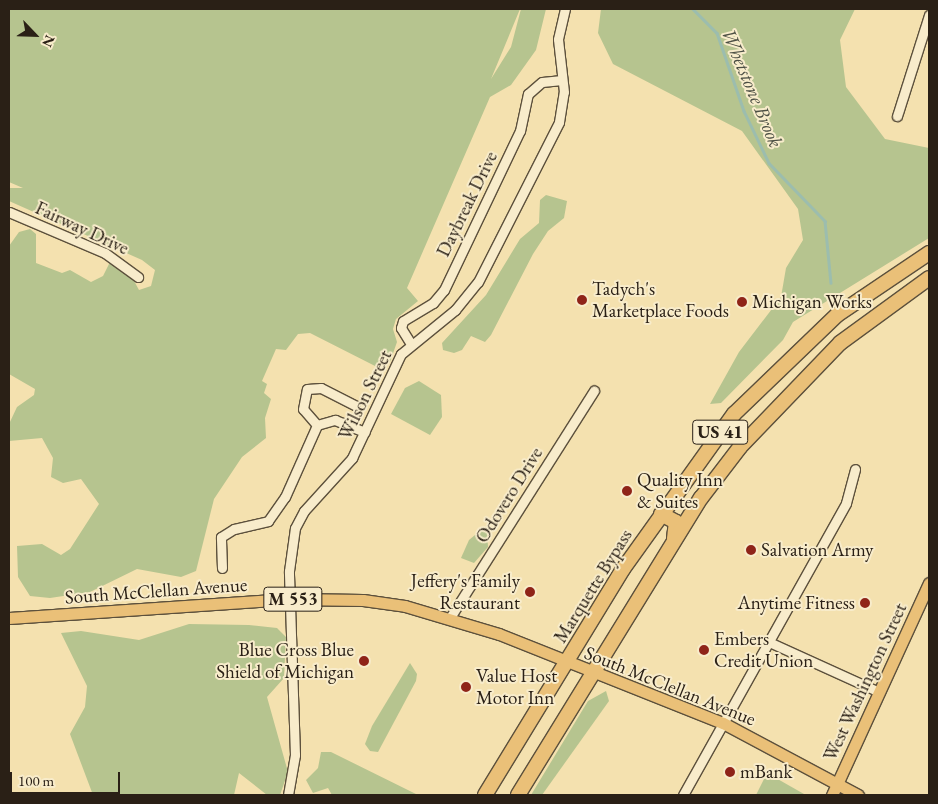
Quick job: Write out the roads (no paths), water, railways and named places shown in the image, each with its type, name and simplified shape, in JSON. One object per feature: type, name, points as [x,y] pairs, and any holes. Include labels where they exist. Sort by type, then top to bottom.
[{"type":"highway","name":"Marquette Bypass","points":[[485,795],[661,514],[734,414],[837,315],[929,253]]},
{"type":"highway","name":"US 41","points":[[518,795],[701,498],[784,396],[840,343],[929,278]]},
{"type":"highway","points":[[661,514],[676,522],[673,544]]},
{"type":"main road","name":"West Washington Street","points":[[835,790],[929,584]]},
{"type":"main road","name":"South McClellan Avenue","points":[[9,618],[291,600],[362,600],[451,616],[594,674],[724,723],[835,790],[858,795]]},
{"type":"street","name":"Wilson Street","points":[[288,795],[295,755],[296,699],[290,544],[295,528],[304,511],[339,476],[365,432],[390,373],[411,344],[455,310],[478,282],[559,122],[562,80],[558,39],[565,9]]},
{"type":"street","points":[[897,116],[929,15]]},
{"type":"street","name":"Daybreak Drive","points":[[411,344],[401,328],[403,321],[432,303],[444,290],[520,132],[528,94],[542,82],[562,80]]},
{"type":"street","name":"Fairway Drive","points":[[9,212],[105,253],[138,277]]},
{"type":"street","points":[[317,425],[303,409],[307,389],[321,388],[355,404]]},
{"type":"street","name":"Odovero Drive","points":[[451,616],[594,391]]},
{"type":"street","points":[[317,425],[335,420],[365,432]]},
{"type":"street","points":[[222,568],[221,537],[234,529],[268,521],[285,497],[317,425]]},
{"type":"street","points":[[683,795],[846,502],[855,469]]},
{"type":"street","points":[[769,642],[879,692]]},
{"type":"waterway","name":"Whetstone Brook","points":[[693,9],[717,33],[744,111],[769,163],[825,221],[831,283]]},
{"type":"place","name":"Tadych's Marketplace Foods","points":[[582,300]]},
{"type":"place","name":"Michigan Works","points":[[742,302]]},
{"type":"place","name":"Quality Inn & Suites","points":[[627,491]]},
{"type":"place","name":"Salvation Army","points":[[751,550]]},
{"type":"place","name":"Jeffery's Family Restaurant","points":[[530,592]]},
{"type":"place","name":"Anytime Fitness","points":[[865,603]]},
{"type":"place","name":"Embers Credit Union","points":[[704,650]]},
{"type":"place","name":"Blue Cross Blue Shield of Michigan","points":[[364,661]]},
{"type":"place","name":"Value Host Motor Inn","points":[[466,687]]},
{"type":"place","name":"mBank","points":[[730,772]]}]
